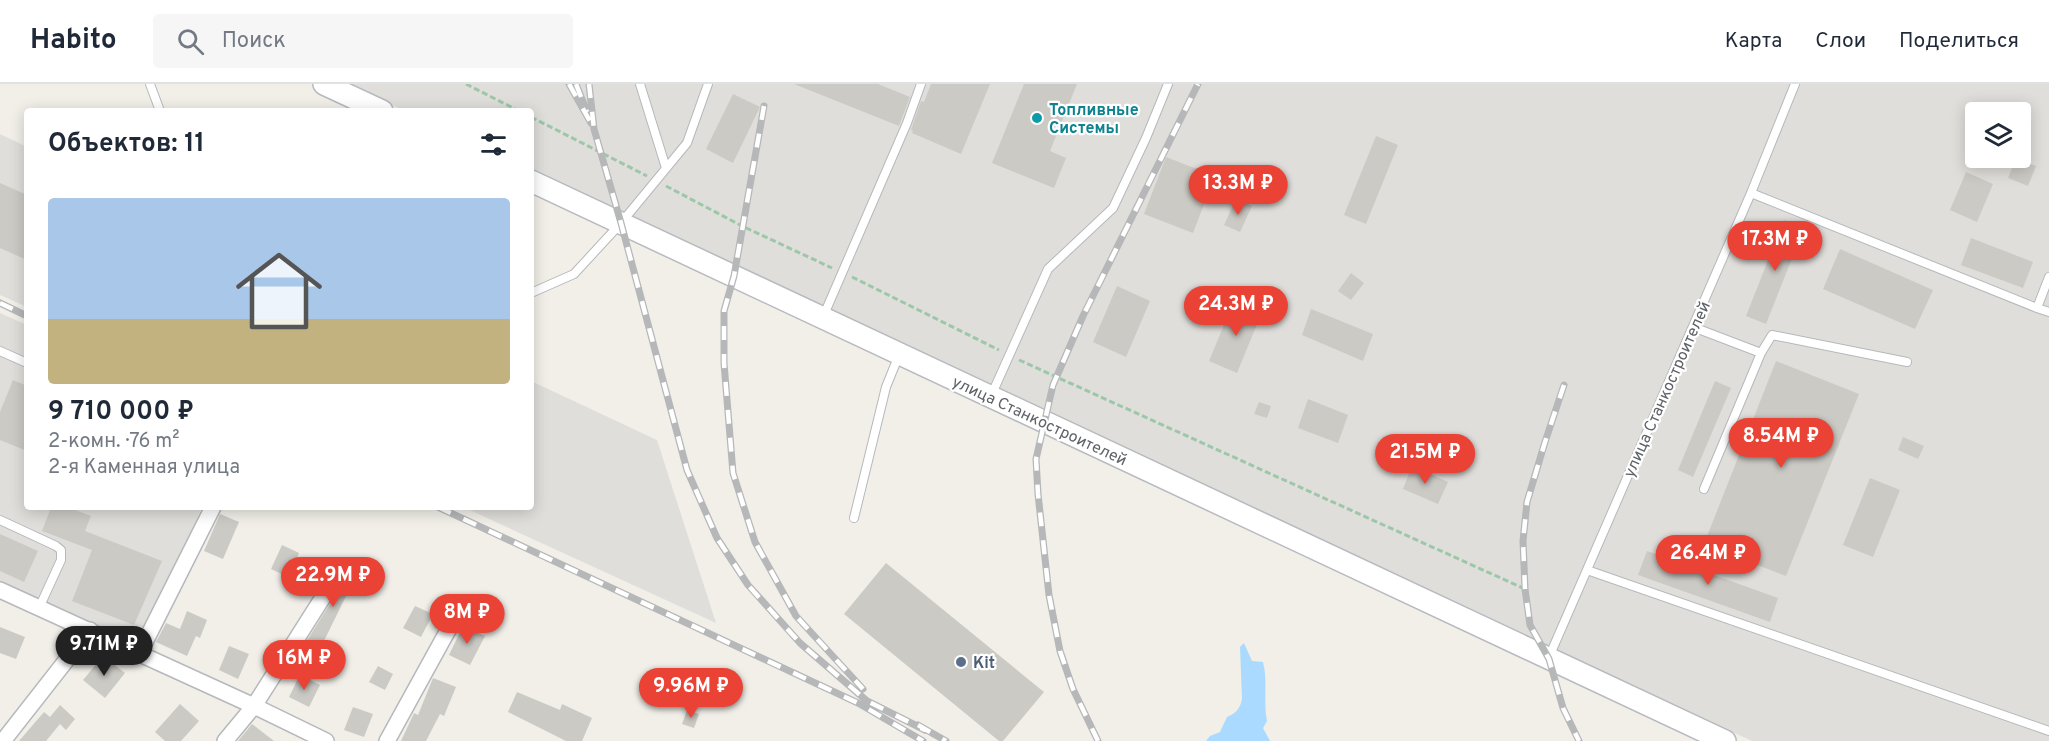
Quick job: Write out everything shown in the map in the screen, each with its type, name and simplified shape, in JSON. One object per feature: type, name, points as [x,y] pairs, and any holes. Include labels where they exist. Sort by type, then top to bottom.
[{"type":"main road","points":[[324,84],[376,108]]},
{"type":"main road","name":"улица Станкостроителей","points":[[534,182],[1725,741]]},
{"type":"street","points":[[139,654],[211,510]]},
{"type":"street","points":[[0,590],[326,741]]},
{"type":"street","points":[[225,741],[254,706],[325,594]]},
{"type":"street","points":[[387,741],[459,612]]},
{"type":"street","points":[[3,741],[90,630]]},
{"type":"lane","points":[[150,84],[159,108]]},
{"type":"lane","points":[[640,84],[666,168]]},
{"type":"lane","points":[[534,291],[574,274],[621,223],[687,143],[708,84]]},
{"type":"lane","points":[[822,318],[907,123],[921,84]]},
{"type":"lane","points":[[991,397],[1048,269],[1113,208],[1168,84]]},
{"type":"lane","name":"улица Станкостроителей","points":[[1548,659],[1751,193],[1795,84]]},
{"type":"lane","points":[[1751,193],[2049,312]]},
{"type":"lane","points":[[2037,308],[2049,277]]},
{"type":"lane","points":[[1693,327],[1761,353]]},
{"type":"lane","points":[[1704,489],[1761,353],[1772,335],[1907,362]]},
{"type":"lane","points":[[0,351],[24,362]]},
{"type":"lane","points":[[854,518],[886,387],[899,354]]},
{"type":"lane","points":[[0,520],[62,550],[61,560],[39,608]]},
{"type":"lane","points":[[1587,570],[2049,731]]},
{"type":"path","points":[[466,84],[513,108]]},
{"type":"path","points":[[534,119],[742,226],[1009,355],[1525,589]]},
{"type":"shaded area","points":[[347,84],[2049,84],[2049,741],[1752,741],[534,171],[534,108],[399,108]]},
{"type":"shaded area","points":[[0,134],[24,146],[24,306],[0,295]]},
{"type":"shaded area","points":[[0,313],[24,324],[24,510],[201,510],[141,645],[0,582]]},
{"type":"shaded area","points":[[534,382],[657,440],[716,623],[470,510],[534,510]]},
{"type":"water","points":[[1244,643],[1252,661],[1263,662],[1267,721],[1263,728],[1270,741],[1206,741],[1210,736],[1220,732],[1227,717],[1240,705],[1242,699],[1240,647]]},
{"type":"building","points":[[794,84],[878,84],[910,97],[899,126]]},
{"type":"building","points":[[931,84],[990,84],[961,154],[912,133],[921,101],[924,102]]},
{"type":"building","name":"Топливные Системы","points":[[1024,84],[1077,84],[1050,151],[1066,158],[1054,188],[992,163]]},
{"type":"building","points":[[733,94],[760,107],[733,163],[706,149]]},
{"type":"building","points":[[1376,136],[1398,145],[1366,224],[1344,215]]},
{"type":"building","points":[[1166,157],[1215,176],[1193,233],[1144,214]]},
{"type":"building","points":[[2031,164],[2036,166],[2028,186],[2008,178],[2012,168],[2031,168]]},
{"type":"building","points":[[1966,172],[1993,184],[1977,222],[1950,210]]},
{"type":"building","points":[[0,183],[24,194],[24,259],[0,248]]},
{"type":"building","points":[[1236,199],[1252,206],[1240,232],[1224,225]]},
{"type":"building","points":[[1784,220],[1804,228],[1766,324],[1746,316]]},
{"type":"building","points":[[1971,238],[2033,262],[2023,288],[1961,265]]},
{"type":"building","points":[[1840,249],[1933,290],[1915,329],[1823,289]]},
{"type":"building","points":[[1351,273],[1364,283],[1351,300],[1338,291]]},
{"type":"building","points":[[1117,286],[1150,301],[1126,357],[1093,342]]},
{"type":"building","points":[[1234,301],[1262,312],[1237,373],[1209,361]]},
{"type":"building","points":[[1311,309],[1373,334],[1363,361],[1302,335]]},
{"type":"building","points":[[1776,361],[1859,394],[1786,576],[1704,544]]},
{"type":"building","points":[[13,380],[24,385],[24,450],[0,440],[0,412]]},
{"type":"building","points":[[1715,381],[1731,388],[1693,477],[1678,470]]},
{"type":"building","points":[[1308,399],[1348,415],[1338,443],[1298,428]]},
{"type":"building","points":[[1259,402],[1271,406],[1267,418],[1254,414]]},
{"type":"building","points":[[1903,437],[1924,446],[1918,459],[1898,450]]},
{"type":"building","points":[[1412,466],[1448,482],[1438,504],[1403,489]]},
{"type":"building","points":[[1870,478],[1900,490],[1873,557],[1843,545]]},
{"type":"building","points":[[50,510],[75,510],[91,516],[85,531],[162,561],[134,625],[72,601],[92,550],[42,531]]},
{"type":"building","points":[[220,514],[239,522],[223,559],[204,551]]},
{"type":"building","points":[[0,534],[38,551],[24,582],[0,571]]},
{"type":"building","points":[[282,545],[299,553],[288,577],[271,569]]},
{"type":"building","points":[[1647,551],[1778,598],[1770,622],[1638,575]]},
{"type":"building","points":[[886,563],[1044,692],[1003,741],[999,741],[844,614]]},
{"type":"building","points":[[338,570],[358,578],[351,594],[348,592],[320,649],[306,642],[333,599],[335,594],[331,587]]},
{"type":"building","points":[[415,606],[433,614],[421,637],[403,628]]},
{"type":"building","points":[[187,611],[207,620],[200,638],[196,636],[187,656],[156,642],[166,623],[180,629]]},
{"type":"building","points":[[463,626],[485,636],[470,665],[449,655]]},
{"type":"building","points":[[0,627],[25,637],[16,659],[0,653]]},
{"type":"building","points":[[229,646],[249,654],[238,679],[219,670]]},
{"type":"building","points":[[103,656],[125,673],[105,698],[83,680]]},
{"type":"building","points":[[378,666],[393,674],[385,690],[369,682]]},
{"type":"building","points":[[300,675],[320,685],[309,707],[289,697]]},
{"type":"building","points":[[433,678],[456,687],[444,716],[440,714],[426,741],[401,741],[414,713],[418,715]]},
{"type":"building","points":[[517,692],[560,710],[562,704],[592,718],[582,741],[566,741],[508,712]]},
{"type":"building","points":[[180,704],[199,721],[181,741],[165,741],[155,732]]},
{"type":"building","points":[[60,705],[75,719],[66,730],[60,724],[46,741],[19,741],[44,712],[50,717]]},
{"type":"building","points":[[353,707],[373,714],[364,737],[344,730]]},
{"type":"building","points":[[687,710],[699,714],[694,728],[682,724]]},
{"type":"building","points":[[252,724],[274,741],[238,741]]},
{"type":"railway","points":[[569,84],[591,123]]},
{"type":"railway","points":[[576,84],[587,112]]},
{"type":"railway","points":[[589,84],[594,129],[687,470],[717,538],[748,585],[800,643],[867,701],[925,730]]},
{"type":"railway","points":[[1098,741],[1073,689],[1060,651],[1049,595],[1036,459],[1053,385],[1083,316],[1198,84]]},
{"type":"railway","points":[[764,106],[734,276],[724,311],[724,363],[733,473],[755,542],[796,616],[863,689]]},
{"type":"railway","points":[[0,303],[24,315]]},
{"type":"railway","points":[[1564,385],[1527,502],[1523,541],[1525,589],[1530,625],[1549,659],[1563,708],[1579,741]]},
{"type":"railway","points":[[444,510],[858,703],[923,741]]},
{"type":"railway","points":[[918,725],[946,741]]},
{"type":"place","name":"Топливные Системы","points":[[1037,118]]},
{"type":"place","name":"Kit","points":[[961,662]]}]
